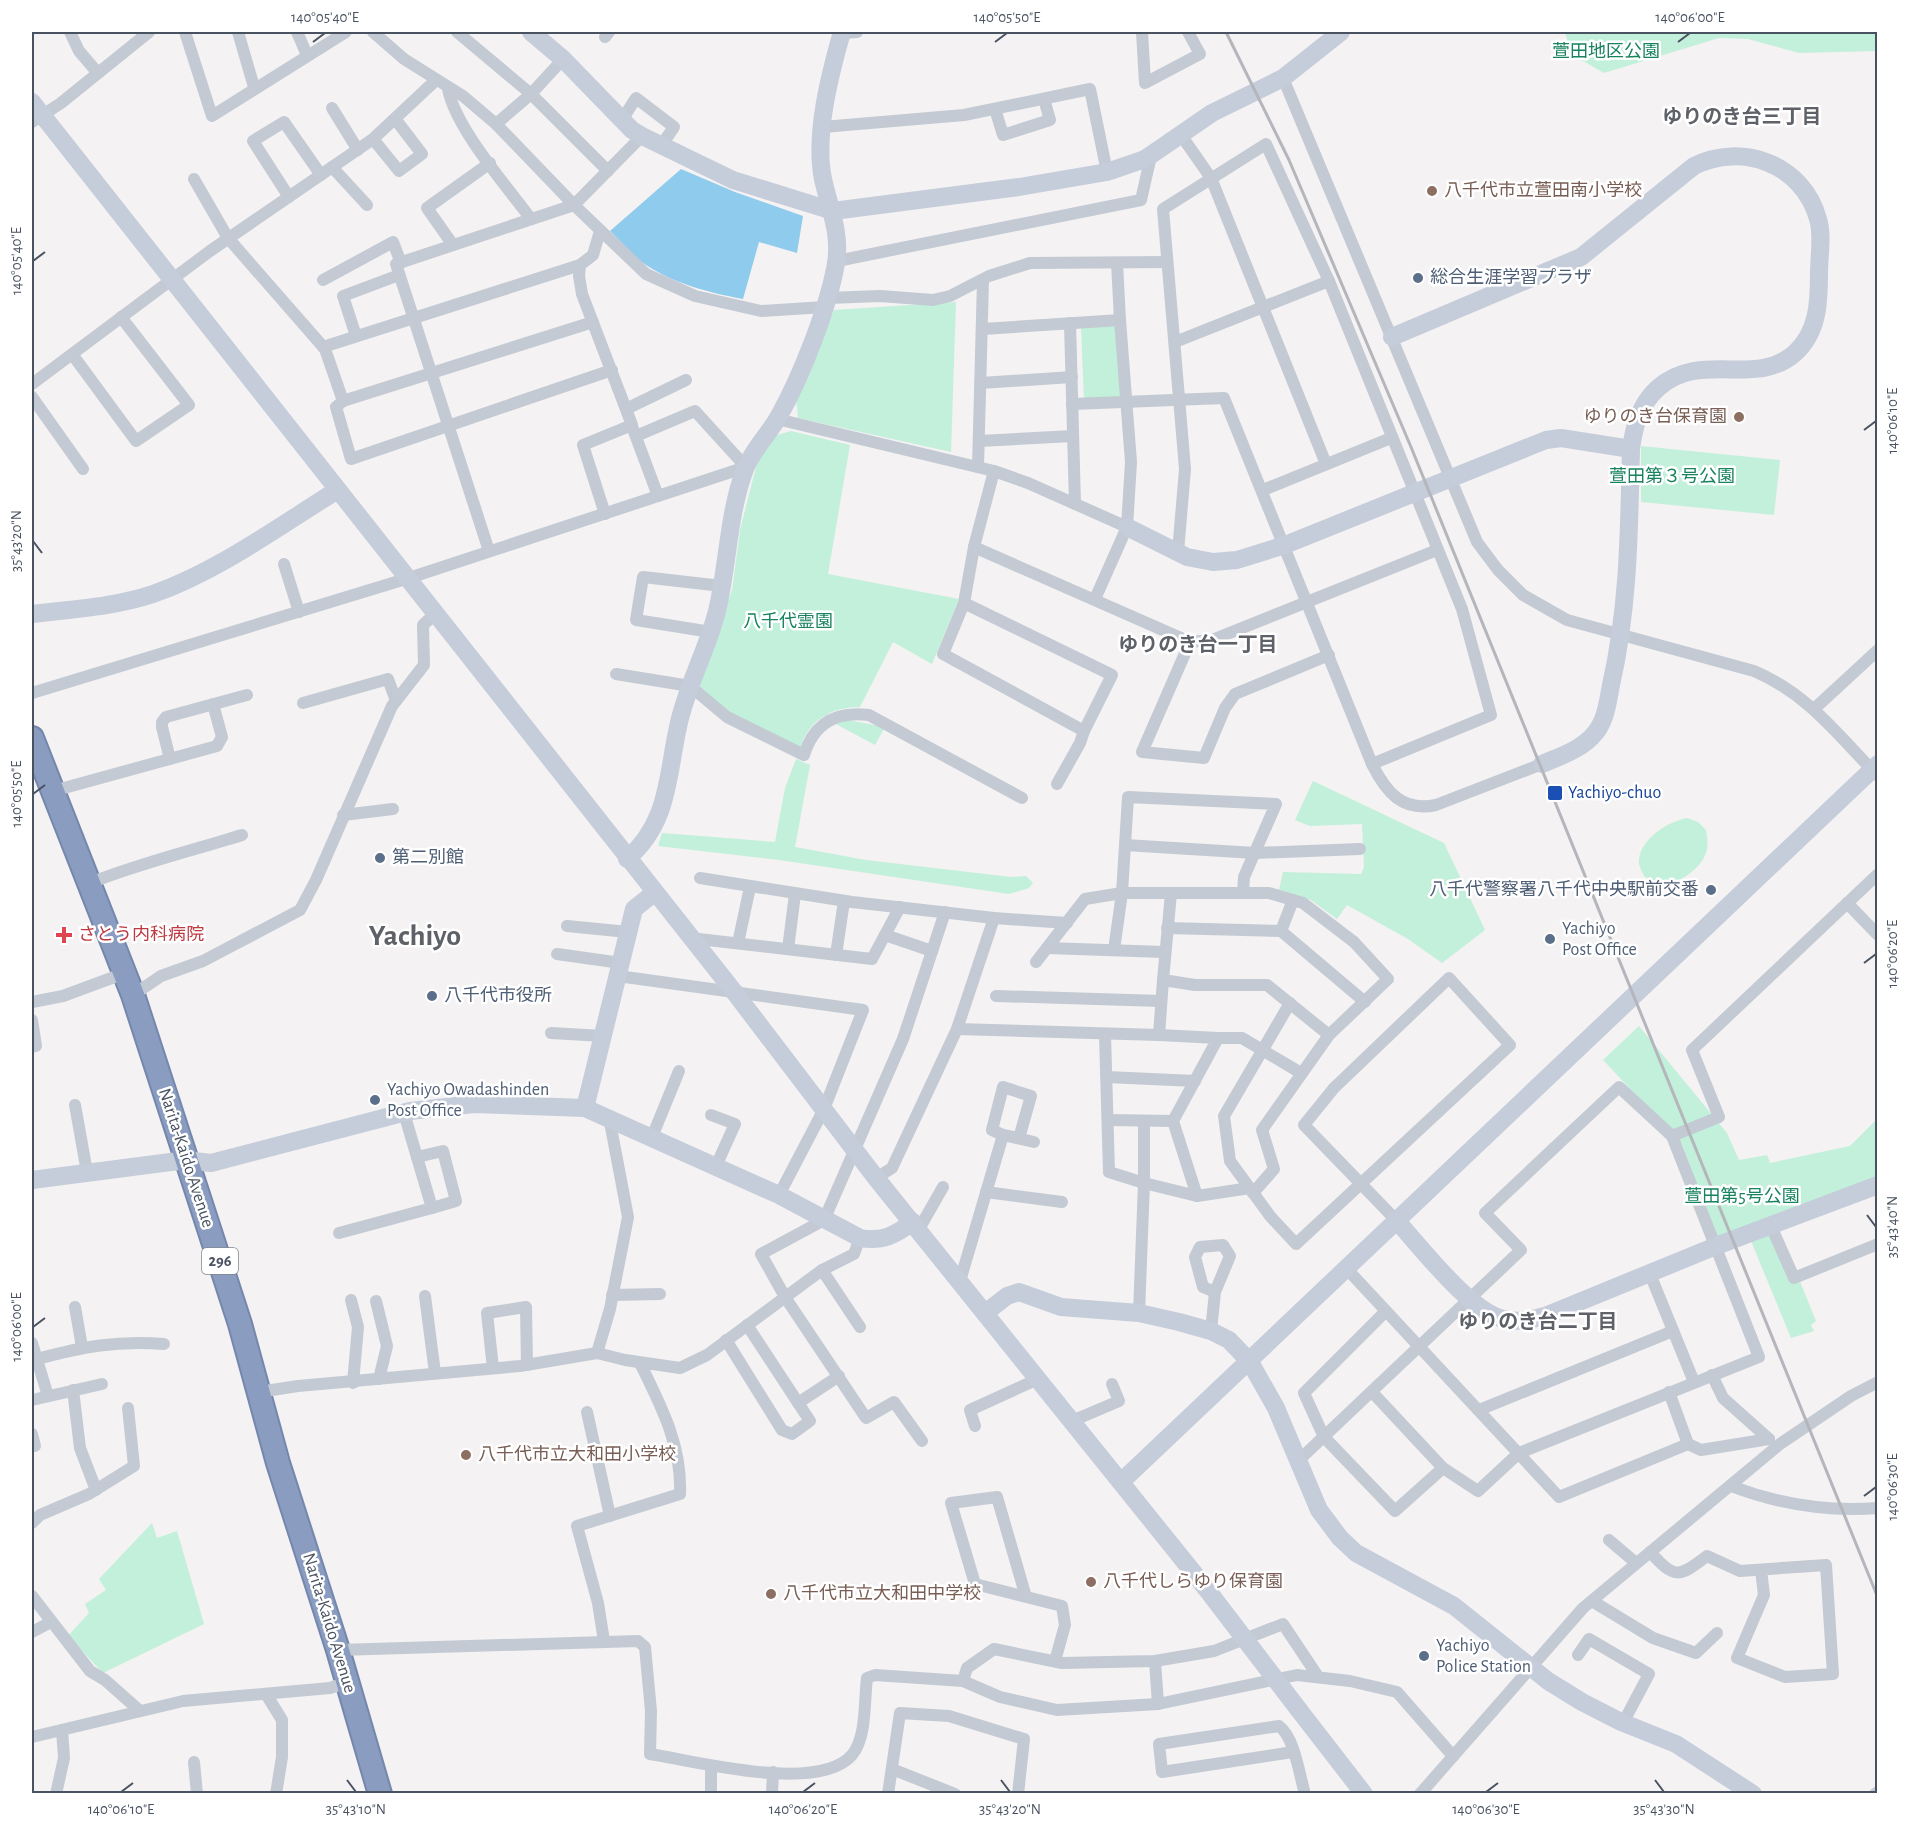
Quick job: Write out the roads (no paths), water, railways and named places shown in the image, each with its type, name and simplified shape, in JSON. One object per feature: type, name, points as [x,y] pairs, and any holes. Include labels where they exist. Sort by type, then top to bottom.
[{"type":"highway","name":"Narita-Kaido Avenue","points":[[32,738],[134,995],[240,1324],[278,1463],[338,1650],[380,1794]]},
{"type":"street","points":[[70,32],[79,51],[97,72]]},
{"type":"street","points":[[149,32],[97,72],[35,114],[172,280],[336,491],[409,578],[627,859],[735,993],[876,1178],[1205,1587],[1364,1794]]},
{"type":"street","points":[[185,32],[212,117],[254,87],[346,32]]},
{"type":"street","points":[[238,32],[254,87]]},
{"type":"street","points":[[297,32],[307,55]]},
{"type":"street","points":[[373,32],[404,59],[448,89],[463,96],[496,124],[638,269],[695,296],[761,311],[880,296],[933,300],[950,296],[983,280],[1030,264],[1167,262]]},
{"type":"street","points":[[457,32],[531,94],[608,171]]},
{"type":"street","points":[[532,32],[563,59],[622,120],[642,136],[733,180],[833,211],[1019,187],[1128,167],[1150,156],[1212,113],[1283,78],[1341,32]]},
{"type":"street","points":[[627,859],[652,833],[669,784],[678,726],[690,686],[711,632],[722,586],[738,491],[746,467],[788,400],[826,303],[837,261],[833,211],[823,177],[823,127],[828,80],[847,32]]},
{"type":"street","points":[[1142,32],[1145,83],[1200,54],[1188,32]]},
{"type":"street","points":[[496,124],[531,94],[563,59]]},
{"type":"street","points":[[1121,1482],[1876,770],[1814,709],[1783,684],[1754,671],[1568,620],[1522,595],[1498,570],[1477,542],[1283,78]]},
{"type":"street","points":[[32,384],[228,238],[373,139],[396,120],[436,80]]},
{"type":"street","points":[[448,89],[450,103],[531,219]]},
{"type":"street","points":[[823,127],[964,115],[1090,89],[1107,172]]},
{"type":"street","points":[[622,120],[636,98],[674,127],[661,146]]},
{"type":"street","points":[[995,109],[1003,135],[1050,120],[1044,99]]},
{"type":"street","points":[[332,108],[358,150]]},
{"type":"street","points":[[373,139],[399,171],[422,154],[396,120]]},
{"type":"street","points":[[289,197],[253,141],[284,122],[321,175]]},
{"type":"street","points":[[1181,135],[1211,178],[1326,464]]},
{"type":"street","points":[[356,336],[343,296],[453,245],[574,205],[642,136]]},
{"type":"street","points":[[1178,552],[1185,469],[1163,209],[1266,144],[1329,281],[1462,609],[1491,715],[1372,764]]},
{"type":"street","points":[[1072,404],[1224,398],[1372,764],[1384,788],[1396,798],[1409,804],[1427,807],[1576,750],[1594,735],[1603,722],[1628,587],[1631,449],[1641,410],[1664,382],[1690,370],[1761,369],[1776,365],[1795,353],[1812,332],[1819,296],[1819,220],[1798,184],[1775,165],[1760,158],[1742,155],[1724,155],[1707,159],[1694,166],[1581,256],[1392,337]]},
{"type":"street","points":[[837,261],[1141,201],[1150,156]]},
{"type":"street","points":[[453,245],[427,208],[490,163]]},
{"type":"street","points":[[332,167],[367,204]]},
{"type":"street","points":[[194,179],[228,238],[323,347],[343,401]]},
{"type":"street","points":[[323,347],[580,265],[593,255],[600,231]]},
{"type":"street","points":[[323,280],[393,242],[430,372],[489,551]]},
{"type":"street","points":[[1095,599],[1127,527],[1131,462],[1117,263]]},
{"type":"street","points":[[580,265],[582,294],[658,496]]},
{"type":"street","points":[[978,467],[983,280]]},
{"type":"street","points":[[1175,342],[1329,281]]},
{"type":"street","points":[[72,354],[136,441],[189,405],[121,317]]},
{"type":"street","points":[[983,329],[1120,320]]},
{"type":"street","points":[[593,322],[343,401],[336,407],[351,459],[612,370]]},
{"type":"street","points":[[1070,323],[1075,504]]},
{"type":"street","points":[[981,383],[1072,378]]},
{"type":"street","points":[[626,409],[686,380]]},
{"type":"street","points":[[32,397],[83,469]]},
{"type":"street","points":[[605,513],[583,445],[694,411],[746,467]]},
{"type":"street","points":[[777,419],[994,471],[1127,527],[1187,557],[1224,562],[1285,545],[1413,491],[1546,440],[1561,438],[1631,449]]},
{"type":"street","points":[[979,441],[1073,436]]},
{"type":"street","points":[[1263,490],[1391,438]]},
{"type":"street","points":[[32,693],[409,578],[746,467]]},
{"type":"street","points":[[994,471],[974,547],[964,603],[943,654],[1084,732]]},
{"type":"street","points":[[32,614],[112,605],[153,594],[217,564],[336,491]]},
{"type":"street","points":[[974,547],[1191,642],[1212,640],[1437,550]]},
{"type":"street","points":[[284,564],[299,612]]},
{"type":"street","points":[[711,632],[636,621],[643,577],[722,586]]},
{"type":"street","points":[[964,603],[1112,675],[1080,744],[1058,784]]},
{"type":"street","points":[[134,995],[161,976],[203,961],[300,910],[316,880],[343,814],[396,701],[424,665],[423,625],[436,613]]},
{"type":"street","points":[[1191,642],[1142,752],[1204,758],[1225,708],[1235,694],[1329,655]]},
{"type":"street","points":[[1814,709],[1878,650]]},
{"type":"street","points":[[616,674],[690,686],[728,717],[804,755],[812,735],[822,724],[844,715],[869,715],[1022,798]]},
{"type":"street","points":[[303,703],[388,679],[396,701]]},
{"type":"street","points":[[170,759],[162,722],[166,717],[247,695]]},
{"type":"street","points":[[53,790],[217,747],[221,743],[213,704]]},
{"type":"street","points":[[1114,950],[1122,893],[1128,798],[1276,804],[1244,877],[1243,893]]},
{"type":"street","points":[[343,814],[393,808]]},
{"type":"street","points":[[90,883],[131,867],[167,859],[242,835]]},
{"type":"street","points":[[1125,844],[1255,853],[1360,849]]},
{"type":"street","points":[[1672,1136],[1719,1117],[1692,1050],[1878,874]]},
{"type":"street","points":[[700,878],[844,901],[994,918],[1067,923]]},
{"type":"street","points":[[738,944],[750,887]]},
{"type":"street","points":[[585,1108],[634,909],[654,893]]},
{"type":"street","points":[[1036,962],[1085,899],[1122,893],[1269,893],[1303,903],[1354,942],[1388,979],[1329,1035],[1262,1130],[1274,1169],[1251,1190],[1197,1196],[1109,1172],[1105,1035]]},
{"type":"street","points":[[1159,1035],[1164,952],[1171,893]]},
{"type":"street","points":[[788,949],[795,894]]},
{"type":"street","points":[[1281,931],[1293,900]]},
{"type":"street","points":[[836,955],[844,901]]},
{"type":"street","points":[[1847,903],[1878,935]]},
{"type":"street","points":[[690,938],[872,959],[900,907]]},
{"type":"street","points":[[922,1441],[894,1402],[866,1418],[785,1297],[760,1254],[824,1220],[903,1039],[945,912]]},
{"type":"street","points":[[876,1178],[892,1168],[957,1029],[994,918]]},
{"type":"street","points":[[567,926],[628,932]]},
{"type":"street","points":[[1167,928],[1281,931],[1365,1002]]},
{"type":"street","points":[[885,935],[932,951]]},
{"type":"street","points":[[1047,948],[1164,952]]},
{"type":"street","points":[[557,954],[619,970],[735,993],[863,1010],[824,1109],[779,1196]]},
{"type":"street","points":[[32,1002],[63,996],[125,973]]},
{"type":"street","points":[[1290,1003],[1224,1116],[1230,1161],[1296,1244],[1361,1184],[1510,1045],[1449,978],[1334,1088],[1304,1125],[1361,1184],[1478,1308],[1502,1319],[1529,1320],[1716,1246],[1877,1188]]},
{"type":"street","points":[[1163,980],[1195,985],[1267,985],[1329,1035]]},
{"type":"street","points":[[996,996],[1161,1002]]},
{"type":"street","points":[[32,1020],[36,1046],[32,1047]]},
{"type":"street","points":[[957,1029],[1242,1038],[1301,1073]]},
{"type":"street","points":[[551,1033],[603,1036]]},
{"type":"street","points":[[1197,1196],[1173,1121],[1218,1038]]},
{"type":"street","points":[[652,1137],[679,1071]]},
{"type":"street","points":[[1107,1077],[1195,1081]]},
{"type":"street","points":[[1298,1461],[1521,1250],[1485,1213],[1619,1087],[1672,1136],[1759,1357],[1519,1453],[1478,1491],[1443,1468],[1372,1392]]},
{"type":"street","points":[[32,1179],[186,1160],[212,1163],[404,1113],[474,1104],[585,1108],[716,1166],[860,1238],[886,1239],[916,1225],[943,1187]]},
{"type":"street","points":[[75,1105],[87,1172]]},
{"type":"street","points":[[404,1113],[432,1208]]},
{"type":"street","points":[[711,1114],[735,1124],[716,1166]]},
{"type":"street","points":[[597,1353],[628,1217],[609,1117]]},
{"type":"street","points":[[1108,1120],[1173,1121]]},
{"type":"street","points":[[1139,1313],[1144,1121]]},
{"type":"street","points":[[960,1281],[1004,1135],[1034,1142]]},
{"type":"street","points":[[339,1233],[456,1201],[443,1150],[417,1157]]},
{"type":"street","points":[[986,1192],[1062,1202]]},
{"type":"street","points":[[1771,1226],[1794,1278],[1878,1244]]},
{"type":"street","points":[[259,1392],[298,1386],[354,1383],[527,1365],[597,1353],[640,1363],[680,1368],[693,1363],[822,1270],[854,1254],[860,1238]]},
{"type":"street","points":[[1346,1268],[1559,1497],[1688,1444]]},
{"type":"street","points":[[822,1270],[860,1327]]},
{"type":"street","points":[[1650,1274],[1694,1382]]},
{"type":"street","points":[[985,1313],[1007,1296],[1019,1292],[1061,1307],[1139,1313],[1211,1331],[1229,1340],[1250,1362],[1276,1408],[1325,1520],[1356,1553],[1454,1606],[1531,1667],[1581,1702],[1623,1723],[1676,1744],[1753,1794]]},
{"type":"street","points":[[1211,1331],[1215,1292]]},
{"type":"street","points":[[612,1295],[660,1294]]},
{"type":"street","points":[[425,1296],[435,1373]]},
{"type":"street","points":[[351,1300],[358,1327],[354,1383]]},
{"type":"street","points":[[376,1301],[387,1346],[379,1380]]},
{"type":"street","points":[[75,1307],[82,1347]]},
{"type":"street","points":[[493,1368],[487,1313],[526,1307],[527,1365]]},
{"type":"street","points":[[1386,1311],[1304,1393],[1324,1437],[1395,1511],[1443,1468]]},
{"type":"street","points":[[726,1340],[782,1430],[792,1434],[810,1421],[747,1325]]},
{"type":"street","points":[[1479,1410],[1673,1331]]},
{"type":"street","points":[[37,1359],[82,1347],[134,1341],[164,1344]]},
{"type":"street","points":[[32,1343],[48,1396]]},
{"type":"street","points":[[603,1641],[598,1603],[577,1526],[680,1494],[679,1457],[668,1421],[640,1363]]},
{"type":"street","points":[[1669,1392],[1688,1444],[1701,1450],[1770,1439],[1723,1398],[1713,1375]]},
{"type":"street","points":[[798,1403],[839,1376]]},
{"type":"street","points":[[975,1426],[970,1410],[1038,1379]]},
{"type":"street","points":[[1420,1794],[1592,1601],[1780,1444],[1851,1396],[1878,1382]]},
{"type":"street","points":[[32,1400],[102,1384]]},
{"type":"street","points":[[1072,1420],[1119,1401],[1112,1384]]},
{"type":"street","points":[[73,1390],[80,1448],[96,1490]]},
{"type":"street","points":[[32,1523],[40,1515],[96,1490],[134,1466],[128,1408]]},
{"type":"street","points":[[587,1412],[610,1516]]},
{"type":"street","points":[[1731,1486],[1762,1498],[1808,1507],[1878,1508]]},
{"type":"street","points":[[1026,1597],[997,1497],[951,1503],[975,1584],[1026,1597],[1062,1606],[1065,1624],[1055,1661]]},
{"type":"street","points":[[1609,1540],[1636,1563]]},
{"type":"street","points":[[1650,1551],[1668,1572],[1676,1574],[1687,1571],[1707,1556],[1740,1571],[1826,1565],[1833,1674],[1785,1677],[1737,1658],[1764,1594],[1761,1570]]},
{"type":"street","points":[[32,1596],[90,1671],[105,1680],[140,1711]]},
{"type":"street","points":[[1592,1601],[1653,1638],[1696,1653],[1717,1633]]},
{"type":"street","points":[[32,1632],[51,1622]]},
{"type":"street","points":[[963,1681],[967,1668],[994,1649],[1055,1661],[1155,1661],[1214,1650],[1283,1624],[1317,1675]]},
{"type":"street","points":[[1578,1655],[1589,1640],[1649,1674],[1623,1723]]},
{"type":"street","points":[[338,1650],[638,1641],[645,1647],[651,1711],[650,1754],[711,1766],[773,1772],[808,1774],[842,1763],[852,1755],[860,1738],[867,1678],[870,1675],[963,1681],[1000,1697],[1057,1710],[1158,1704],[1298,1675],[1317,1675],[1397,1692],[1453,1756]]},
{"type":"street","points":[[1155,1661],[1158,1704]]},
{"type":"street","points":[[32,1737],[183,1701],[330,1688],[347,1682]]},
{"type":"street","points":[[266,1694],[282,1720],[282,1757],[276,1794]]},
{"type":"street","points":[[888,1794],[900,1713],[949,1716],[1024,1739],[1018,1794]]},
{"type":"street","points":[[1293,1752],[1162,1772],[1159,1744],[1279,1726],[1286,1731],[1293,1752],[1305,1794]]},
{"type":"street","points":[[56,1794],[64,1758],[62,1730]]},
{"type":"street","points":[[194,1761],[197,1794]]},
{"type":"street","points":[[711,1766],[711,1794]]},
{"type":"street","points":[[892,1769],[955,1794]]},
{"type":"street","points":[[772,1794],[773,1772]]},
{"type":"water","points":[[681,169],[735,192],[803,216],[797,253],[759,242],[743,299],[679,282],[655,270],[639,260],[610,231]]},
{"type":"railway","points":[[1226,32],[1289,160],[1411,447],[1878,1598]]},
{"type":"place","name":"八千代市立萱田南小学校","points":[[1432,191]]},
{"type":"place","name":"総合生涯学習プラザ","points":[[1418,278]]},
{"type":"place","name":"ゆりのき台保育園","points":[[1739,417]]},
{"type":"place","name":"Yachiyo-chuo","points":[[1555,793]]},
{"type":"place","name":"第二別館","points":[[380,858]]},
{"type":"place","name":"八千代警察署八千代中央駅前交番","points":[[1711,890]]},
{"type":"place","name":"さとう内科病院","points":[[64,935]]},
{"type":"place","name":"Yachiyo Post Office","points":[[1550,939]]},
{"type":"place","name":"八千代市役所","points":[[432,996]]},
{"type":"place","name":"Yachiyo Owadashinden Post Office","points":[[375,1100]]},
{"type":"place","name":"八千代市立大和田小学校","points":[[466,1455]]},
{"type":"place","name":"八千代しらゆり保育園","points":[[1091,1582]]},
{"type":"place","name":"八千代市立大和田中学校","points":[[771,1594]]},
{"type":"place","name":"Yachiyo Police Station","points":[[1424,1656]]},
{"type":"district","name":"ゆりのき台三丁目","points":[[1742,117]]},
{"type":"district","name":"ゆりのき台一丁目","points":[[1198,645]]},
{"type":"district","name":"Yachiyo","points":[[415,936]]},
{"type":"district","name":"ゆりのき台二丁目","points":[[1538,1322]]},
{"type":"park label","name":"萱田地区公園","points":[[1606,52]]},
{"type":"park label","name":"萱田第３号公園","points":[[1672,477]]},
{"type":"park label","name":"八千代霊園","points":[[788,622]]},
{"type":"park label","name":"萱田第5号公園","points":[[1742,1197]]}]
